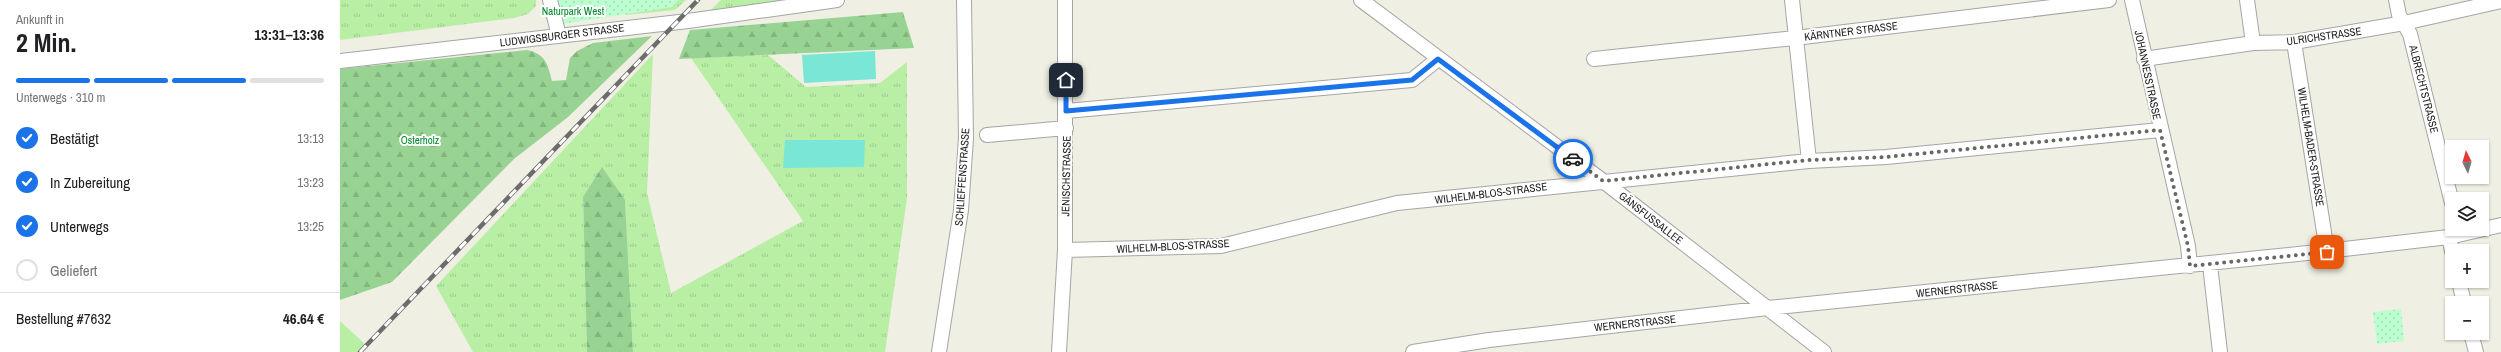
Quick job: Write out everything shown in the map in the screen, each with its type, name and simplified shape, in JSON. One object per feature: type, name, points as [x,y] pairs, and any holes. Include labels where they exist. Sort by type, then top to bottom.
[{"type":"street","points":[[550,0],[559,36]]},
{"type":"street","name":"LUDWIGSBURGER STRASSE","points":[[340,61],[688,21],[837,0]]},
{"type":"street","name":"SCHLIEFFENSTRASSE","points":[[939,352],[962,188],[966,138],[964,0]]},
{"type":"street","name":"JENISCHSTRASSE","points":[[1059,352],[1065,250],[1065,0]]},
{"type":"street","name":"GÄNSFUSSALLEE","points":[[1361,0],[1603,181],[1824,352]]},
{"type":"street","points":[[1792,0],[1809,160]]},
{"type":"street","name":"KÄRNTNER STRASSE","points":[[1594,59],[1795,38],[2109,0]]},
{"type":"street","name":"JOHANNESSTRASSE","points":[[2132,0],[2160,130],[2188,246],[2190,266]]},
{"type":"street","points":[[2247,0],[2253,43]]},
{"type":"street","name":"ALBRECHTSTRASSE","points":[[2396,0],[2399,15],[2410,34],[2449,192]]},
{"type":"street","name":"ULRICHSTRASSE","points":[[2144,59],[2253,43],[2294,42],[2404,23],[2501,1]]},
{"type":"street","name":"WILHELM-BADER-STRASSE","points":[[2294,42],[2327,252]]},
{"type":"street","points":[[1066,111],[1412,80],[1438,59]]},
{"type":"street","points":[[987,135],[1066,128]]},
{"type":"street","name":"WILHELM-BLOS-STRASSE","points":[[1065,250],[1221,246],[1397,203],[1809,160],[1886,157],[2160,130]]},
{"type":"street","name":"WERNERSTRASSE","points":[[2489,226],[2501,224]]},
{"type":"street","name":"WERNERSTRASSE","points":[[1413,352],[1489,340],[1768,308],[2210,265],[2327,252],[2445,235]]},
{"type":"street","points":[[2210,265],[2220,352]]},
{"type":"street","points":[[2473,340],[2476,352]]},
{"type":"green space","points":[[340,0],[536,0],[536,6],[528,14],[514,18],[340,40]]},
{"type":"green space","name":"Naturpark West","points":[[557,0],[679,0],[672,7],[562,24]]},
{"type":"green space","points":[[609,0],[686,0],[675,10],[626,15]]},
{"type":"green space","points":[[721,0],[819,0],[702,19]]},
{"type":"green space","points":[[903,12],[914,48],[679,59],[690,30]]},
{"type":"green space","name":"Osterholz","points":[[652,36],[568,117],[514,159],[392,282],[340,300],[340,69],[527,50],[542,57],[547,65],[552,81],[566,80],[570,58],[577,51],[593,43]]},
{"type":"green space","points":[[653,54],[647,193],[671,293],[803,221],[691,58],[768,55],[806,87],[880,83],[907,62],[907,198],[885,352],[633,352],[625,200],[583,197],[587,352],[473,352],[436,286]]},
{"type":"green space","points":[[602,167],[625,200],[633,352],[587,352],[583,197]]},
{"type":"green space","points":[[2401,309],[2404,341],[2377,344],[2373,312]]},
{"type":"green space","points":[[340,321],[366,345],[360,352],[340,352]]},
{"type":"shaded area","points":[[875,51],[876,79],[804,83],[802,55]]},
{"type":"shaded area","points":[[785,140],[865,140],[864,167],[783,168]]},
{"type":"railway","points":[[360,352],[698,0]]},
{"type":"way so far","points":[[1573,159],[1603,181],[1809,160],[1886,157],[2160,130],[2188,246],[2190,266],[2327,252]]},
{"type":"route","points":[[1066,80],[1066,111],[1412,80],[1438,59],[1573,159]]}]
